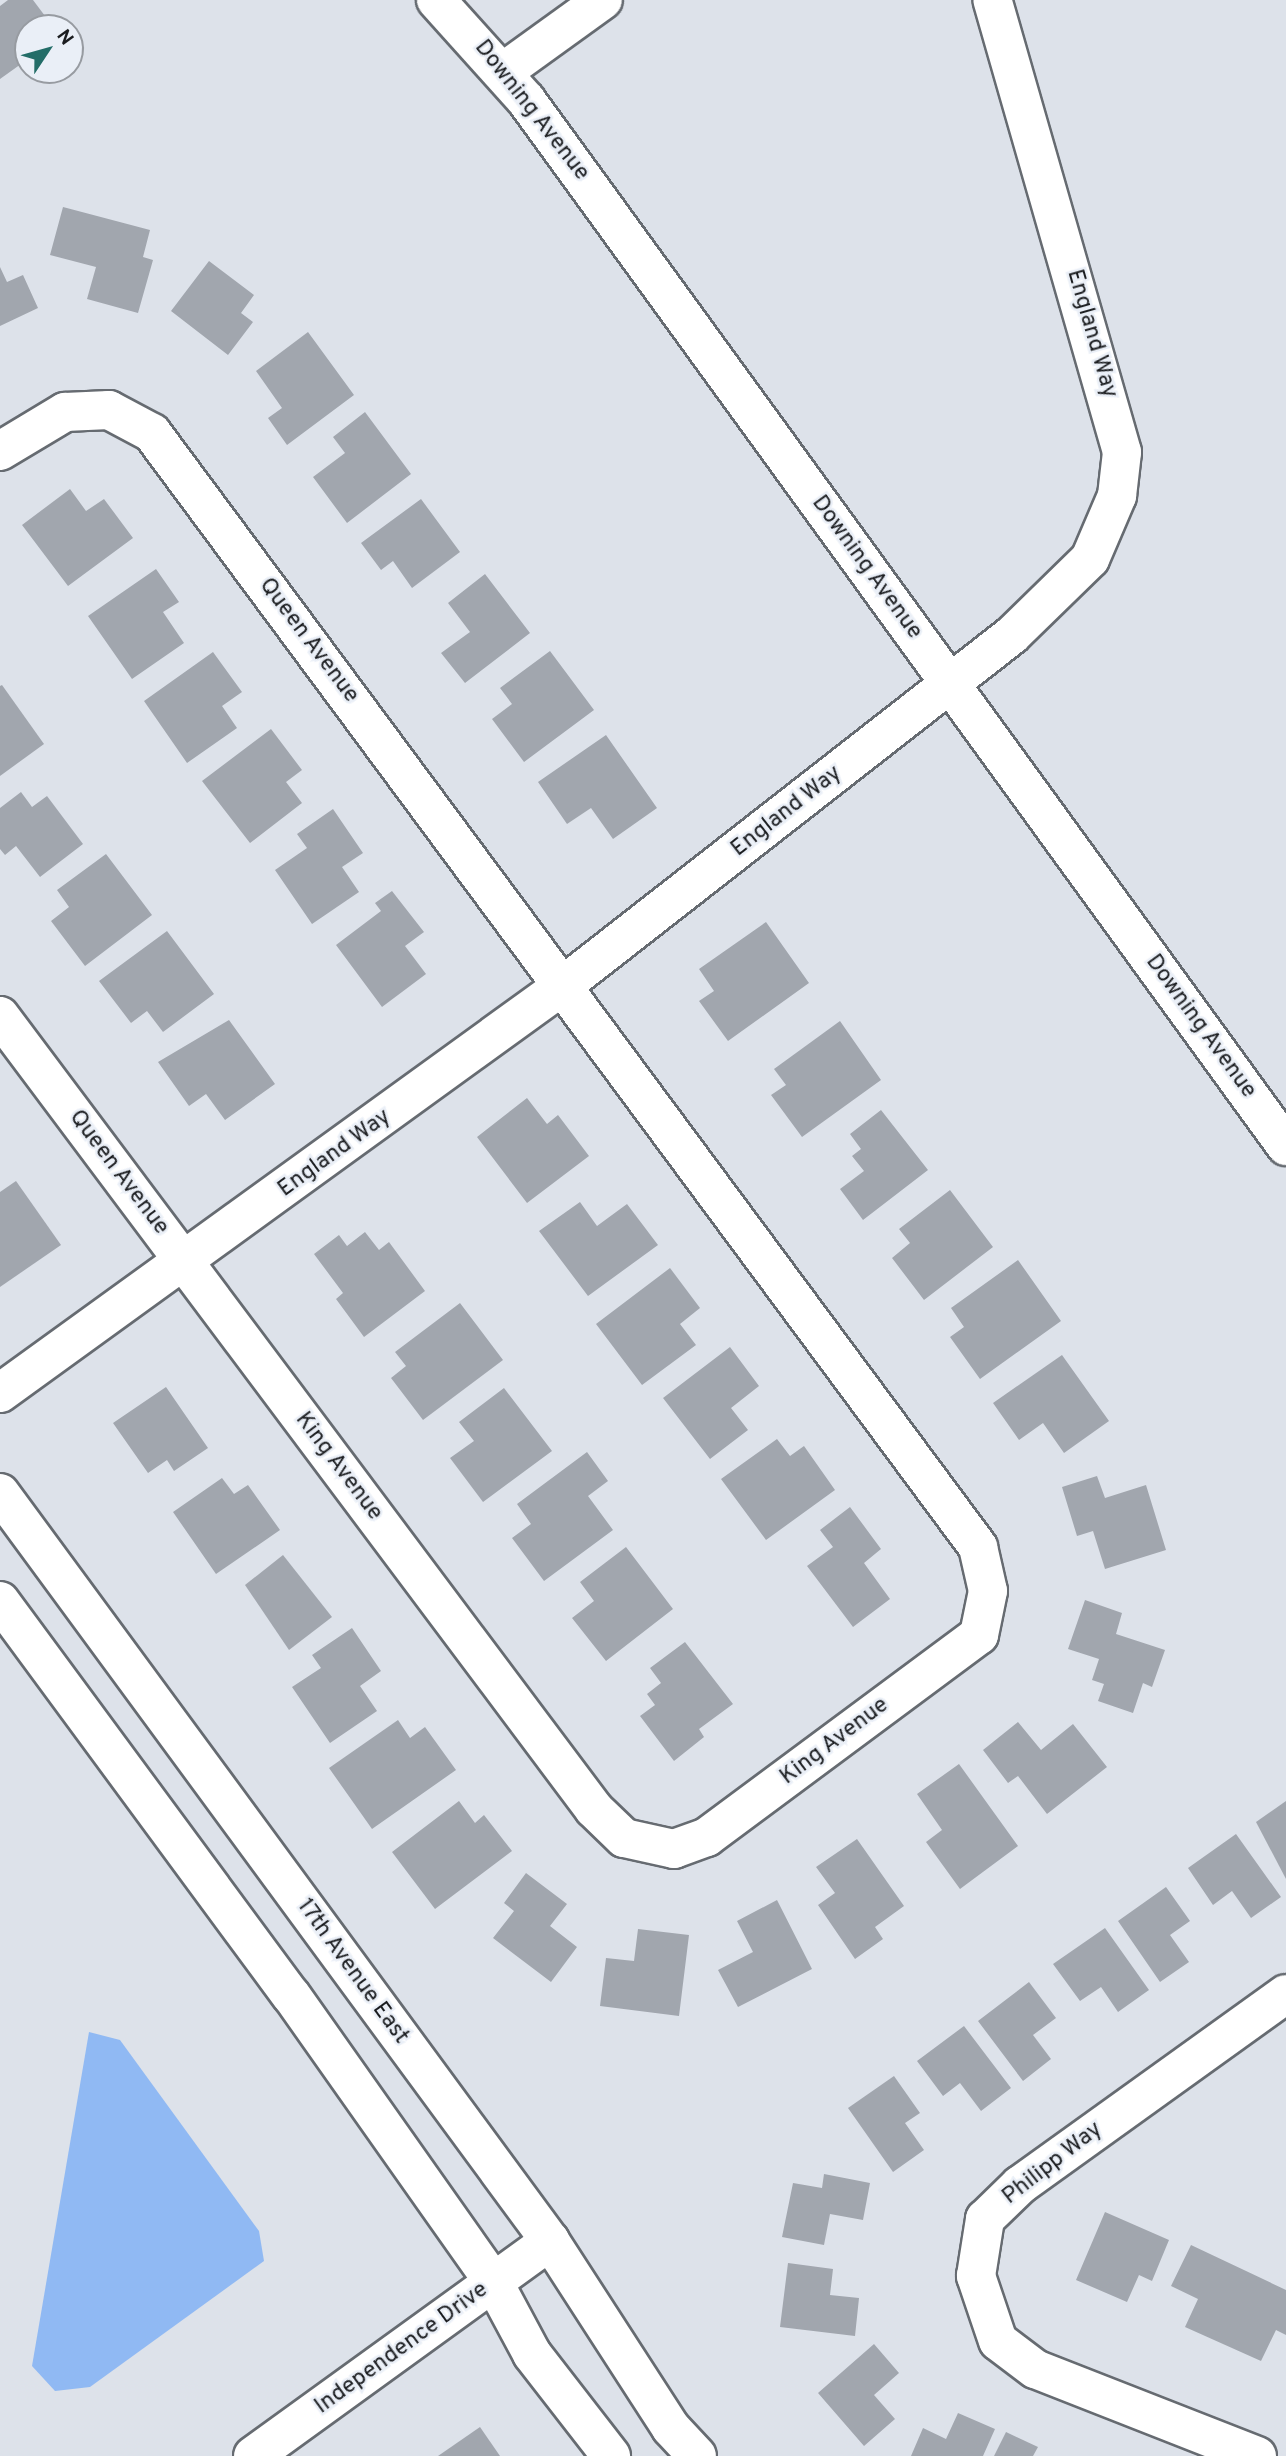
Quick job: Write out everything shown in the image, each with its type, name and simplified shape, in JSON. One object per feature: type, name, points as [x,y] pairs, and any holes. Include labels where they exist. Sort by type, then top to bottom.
[{"type":"street","name":"Downing Avenue","points":[[436,0],[503,72],[950,684],[1274,1104],[1286,1146]]},
{"type":"street","points":[[503,72],[603,0]]},
{"type":"street","name":"England Way","points":[[0,1393],[186,1264],[565,984],[950,684],[1051,602],[1090,559],[1117,496],[1122,452],[992,0]]},
{"type":"street","name":"Queen Avenue","points":[[0,451],[65,412],[109,410],[152,433],[565,984]]},
{"type":"street","name":"King Avenue","points":[[186,1264],[594,1809],[624,1838],[674,1849],[707,1837],[979,1635],[988,1591],[978,1547],[565,984]]},
{"type":"street","name":"Queen Avenue","points":[[0,1016],[186,1264]]},
{"type":"street","name":"17th Avenue East","points":[[0,1493],[550,2241],[671,2428],[697,2456]]},
{"type":"street","points":[[0,1601],[494,2283],[532,2354],[611,2456]]},
{"type":"street","name":"Philipp Way","points":[[1257,2456],[1035,2369],[998,2341],[976,2276],[985,2219],[1020,2185],[1286,1994]]},
{"type":"street","name":"Independence Drive","points":[[253,2456],[550,2241]]},
{"type":"water","points":[[89,2032],[120,2040],[259,2231],[264,2261],[90,2387],[55,2391],[32,2366]]},
{"type":"building","points":[[8,0],[33,0],[44,14],[14,14],[14,69],[0,79],[0,6]]},
{"type":"building","points":[[63,207],[150,230],[143,257],[153,260],[138,313],[87,299],[96,267],[50,255]]},
{"type":"building","points":[[209,261],[254,295],[241,313],[253,322],[228,355],[171,311]]},
{"type":"building","points":[[0,267],[7,282],[23,275],[38,308],[0,326]]},
{"type":"building","points":[[308,332],[354,395],[287,445],[268,418],[282,408],[256,371]]},
{"type":"building","points":[[365,412],[411,474],[347,523],[313,477],[345,453],[333,437]]},
{"type":"building","points":[[70,489],[86,511],[104,499],[133,538],[68,586],[22,525]]},
{"type":"building","points":[[421,499],[460,552],[412,588],[393,561],[381,570],[361,543]]},
{"type":"building","points":[[156,569],[179,602],[163,612],[184,643],[132,679],[88,616]]},
{"type":"building","points":[[485,574],[530,633],[465,683],[441,653],[470,632],[448,603]]},
{"type":"building","points":[[550,651],[594,710],[524,762],[492,719],[512,704],[500,688]]},
{"type":"building","points":[[213,652],[242,692],[222,706],[237,728],[187,763],[144,701]]},
{"type":"building","points":[[2,685],[44,744],[0,776],[0,686]]},
{"type":"building","points":[[271,729],[302,770],[286,782],[302,803],[250,843],[202,781]]},
{"type":"building","points":[[606,735],[657,808],[613,839],[591,808],[567,824],[538,782]]},
{"type":"building","points":[[21,792],[32,807],[47,796],[83,844],[40,877],[16,846],[5,855],[0,849],[0,808]]},
{"type":"building","points":[[333,809],[363,853],[342,867],[359,892],[312,924],[275,870],[307,848],[297,834]]},
{"type":"building","points":[[106,854],[152,915],[85,966],[51,921],[69,907],[57,890]]},
{"type":"building","points":[[392,891],[424,932],[405,946],[426,974],[382,1007],[336,945],[381,911],[375,903]]},
{"type":"building","points":[[766,922],[809,983],[728,1041],[699,1001],[714,991],[699,969]]},
{"type":"building","points":[[167,931],[214,994],[163,1032],[147,1011],[131,1023],[99,981]]},
{"type":"building","points":[[229,1020],[275,1084],[225,1120],[206,1094],[189,1106],[158,1062]]},
{"type":"building","points":[[840,1021],[881,1080],[802,1137],[771,1095],[786,1085],[774,1069]]},
{"type":"building","points":[[527,1098],[547,1124],[558,1115],[589,1156],[527,1203],[477,1137]]},
{"type":"building","points":[[881,1110],[928,1170],[863,1220],[840,1189],[864,1171],[852,1156],[861,1149],[850,1134]]},
{"type":"building","points":[[16,1181],[61,1245],[0,1287],[0,1192]]},
{"type":"building","points":[[950,1190],[993,1247],[924,1300],[892,1258],[910,1243],[899,1229]]},
{"type":"building","points":[[580,1202],[597,1226],[627,1204],[658,1245],[588,1296],[539,1231]]},
{"type":"building","points":[[365,1232],[379,1250],[389,1242],[425,1291],[364,1337],[336,1299],[343,1293],[314,1254],[339,1235],[347,1246]]},
{"type":"building","points":[[1018,1260],[1061,1321],[980,1379],[950,1337],[964,1327],[951,1308]]},
{"type":"building","points":[[670,1268],[700,1308],[680,1324],[696,1345],[642,1385],[596,1324]]},
{"type":"building","points":[[460,1303],[503,1360],[423,1420],[391,1378],[406,1366],[395,1352]]},
{"type":"building","points":[[730,1347],[759,1386],[731,1408],[748,1430],[710,1459],[663,1398]]},
{"type":"building","points":[[1062,1355],[1109,1421],[1064,1453],[1043,1423],[1019,1440],[993,1403]]},
{"type":"building","points":[[166,1387],[208,1448],[174,1471],[167,1460],[148,1473],[113,1423]]},
{"type":"building","points":[[504,1388],[552,1451],[483,1502],[450,1458],[474,1441],[459,1422]]},
{"type":"building","points":[[777,1439],[790,1456],[804,1446],[835,1490],[766,1540],[721,1479]]},
{"type":"building","points":[[587,1452],[608,1481],[588,1496],[613,1530],[544,1581],[512,1538],[531,1524],[517,1504]]},
{"type":"building","points":[[1097,1476],[1105,1498],[1146,1485],[1166,1550],[1105,1569],[1093,1531],[1077,1536],[1062,1487]]},
{"type":"building","points":[[222,1478],[234,1494],[248,1485],[280,1530],[216,1574],[173,1512]]},
{"type":"building","points":[[850,1507],[881,1549],[864,1563],[890,1599],[853,1627],[807,1566],[833,1547],[820,1530]]},
{"type":"building","points":[[626,1547],[673,1609],[606,1661],[572,1618],[594,1601],[580,1582]]},
{"type":"building","points":[[283,1555],[332,1617],[289,1650],[245,1585]]},
{"type":"building","points":[[1085,1600],[1122,1613],[1116,1634],[1165,1650],[1152,1687],[1143,1683],[1133,1713],[1098,1701],[1104,1684],[1092,1680],[1099,1659],[1068,1649]]},
{"type":"building","points":[[352,1628],[381,1671],[360,1686],[377,1711],[330,1743],[292,1687],[321,1668],[312,1655]]},
{"type":"building","points":[[685,1642],[733,1704],[699,1729],[704,1737],[674,1761],[640,1716],[655,1705],[647,1694],[661,1683],[650,1668]]},
{"type":"building","points":[[398,1720],[410,1738],[425,1727],[456,1770],[372,1829],[329,1768]]},
{"type":"building","points":[[1018,1722],[1041,1750],[1073,1724],[1107,1767],[1047,1814],[1018,1776],[1008,1783],[983,1750]]},
{"type":"building","points":[[959,1764],[1018,1846],[960,1889],[926,1842],[942,1830],[917,1794]]},
{"type":"building","points":[[459,1801],[475,1823],[484,1815],[512,1851],[435,1909],[392,1852]]},
{"type":"building","points":[[1286,1801],[1286,1879],[1256,1822]]},
{"type":"building","points":[[1236,1834],[1281,1897],[1251,1918],[1232,1891],[1213,1905],[1188,1868]]},
{"type":"building","points":[[857,1839],[904,1906],[875,1927],[883,1939],[855,1959],[818,1905],[835,1893],[816,1867]]},
{"type":"building","points":[[526,1873],[567,1904],[550,1926],[577,1947],[551,1982],[493,1938],[514,1911],[504,1903]]},
{"type":"building","points":[[1166,1887],[1190,1921],[1170,1935],[1189,1962],[1160,1982],[1118,1921]]},
{"type":"building","points":[[777,1900],[812,1969],[738,2007],[718,1970],[753,1952],[737,1921]]},
{"type":"building","points":[[1105,1928],[1149,1990],[1118,2012],[1101,1987],[1080,2001],[1053,1964]]},
{"type":"building","points":[[638,1929],[689,1935],[679,2016],[600,2006],[606,1958],[634,1961]]},
{"type":"building","points":[[1029,1982],[1056,2018],[1033,2035],[1051,2059],[1023,2081],[978,2021]]},
{"type":"building","points":[[964,2026],[1011,2088],[981,2111],[960,2083],[943,2096],[917,2061]]},
{"type":"building","points":[[894,2076],[920,2113],[905,2123],[924,2150],[893,2172],[848,2108]]},
{"type":"building","points":[[824,2174],[870,2183],[863,2220],[830,2214],[824,2245],[782,2237],[793,2183],[822,2188]]},
{"type":"building","points":[[1105,2212],[1169,2240],[1152,2281],[1139,2275],[1127,2302],[1076,2280]]},
{"type":"building","points":[[1191,2245],[1286,2290],[1286,2335],[1276,2330],[1261,2361],[1185,2327],[1198,2299],[1171,2286]]},
{"type":"building","points":[[788,2263],[833,2269],[830,2295],[859,2298],[855,2336],[780,2327]]},
{"type":"building","points":[[874,2344],[899,2373],[874,2395],[895,2419],[864,2446],[818,2393]]},
{"type":"building","points":[[958,2413],[995,2429],[983,2456],[911,2456],[923,2428],[946,2439]]},
{"type":"building","points":[[480,2427],[500,2456],[438,2456]]},
{"type":"building","points":[[1006,2432],[1038,2447],[1033,2456],[994,2456]]}]
